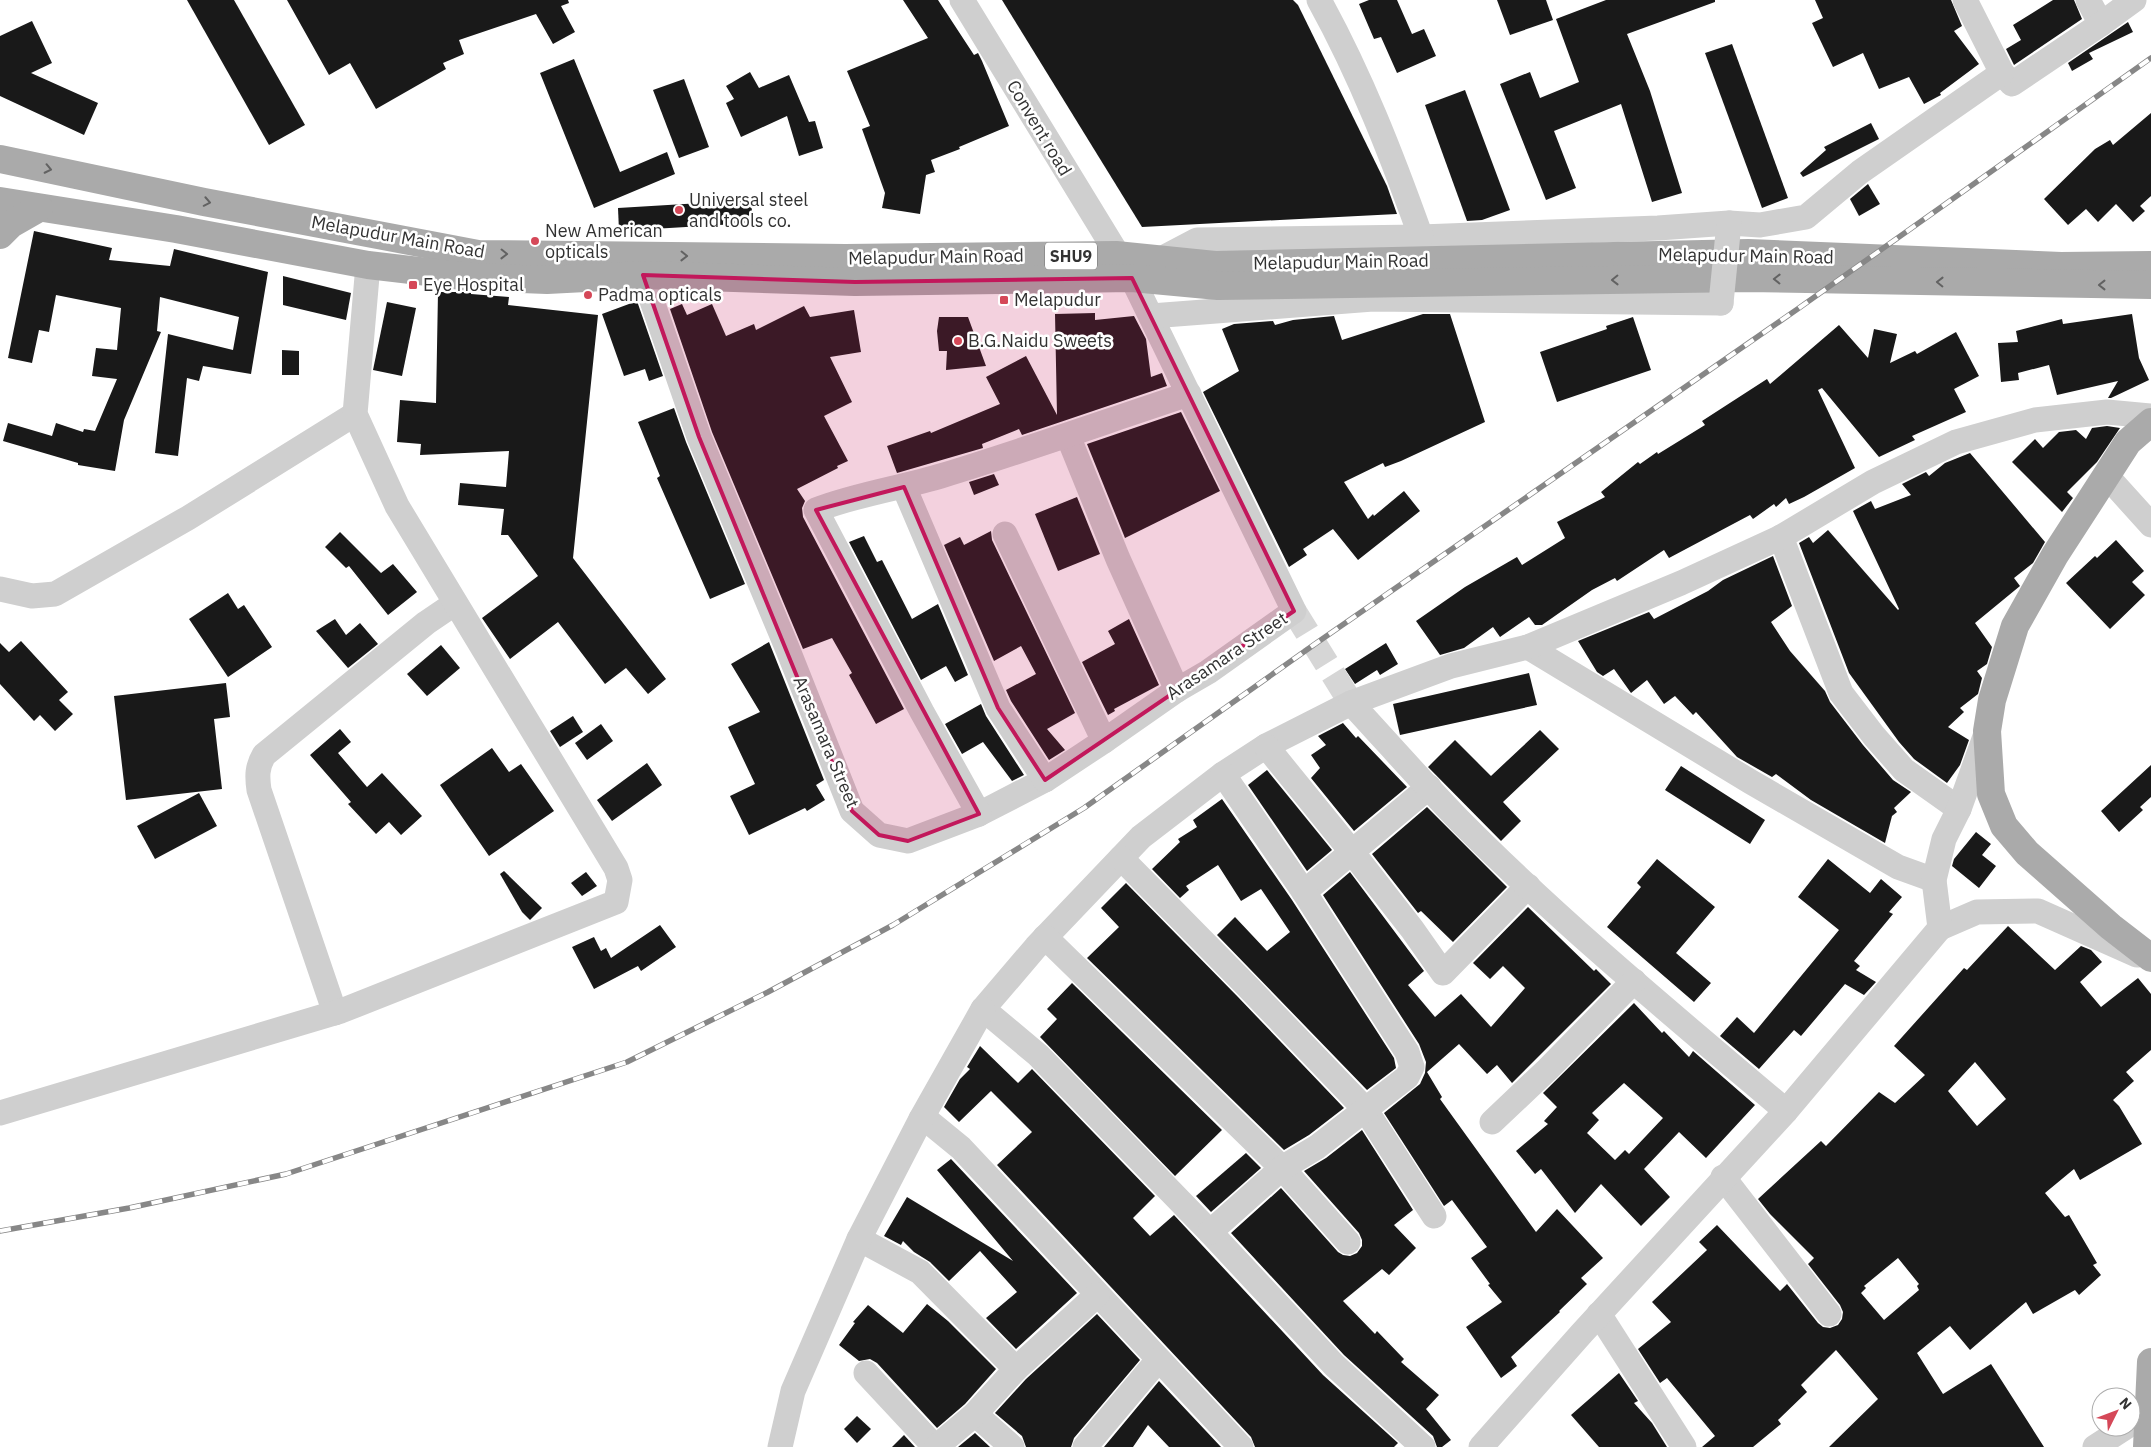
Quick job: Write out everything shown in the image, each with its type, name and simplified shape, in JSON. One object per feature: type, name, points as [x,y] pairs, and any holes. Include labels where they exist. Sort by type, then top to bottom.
[{"type":"main road","name":"Melapudur Main Road","points":[[0,159],[213,204],[478,254],[845,258],[1116,255],[1216,264],[1748,253],[2061,266],[2151,265]]},
{"type":"main road","name":"Melapudur Main Road","points":[[0,201],[176,229],[368,265],[471,277],[547,280],[643,275],[855,282],[1132,278],[1218,286],[1747,278],[2151,285]]},
{"type":"main road","points":[[0,235],[10,224],[39,208]]},
{"type":"main road","points":[[2151,422],[2128,442],[2055,555],[2015,626],[1992,700],[1987,731],[1991,794],[2004,826],[2027,853],[2111,927],[2151,959]]},
{"type":"main road","points":[[2141,1413],[2151,1362]]},
{"type":"main road","points":[[2141,1422],[2147,1447]]},
{"type":"street","name":"Convent road","points":[[962,0],[1116,255],[1132,278],[1294,611]]},
{"type":"street","points":[[1319,0],[1362,85],[1390,149],[1421,237]]},
{"type":"street","points":[[1965,0],[2002,73],[2012,84],[2102,24],[2134,0]]},
{"type":"street","points":[[2088,0],[2102,24]]},
{"type":"street","points":[[1159,260],[1197,240],[1421,237],[1658,228],[1729,223],[1760,225],[1806,217],[1860,172],[2002,73]]},
{"type":"street","points":[[1151,316],[1373,299],[1721,303],[1729,223]]},
{"type":"street","points":[[0,1113],[335,1013],[616,902],[620,880],[616,868],[504,681],[454,604],[397,506],[355,414],[368,265]]},
{"type":"street","name":"Arasamara Street","points":[[643,275],[699,437],[788,650],[852,811],[878,835],[908,841],[979,814],[1046,780],[1104,742],[1177,690],[1208,672],[1294,611]]},
{"type":"street","points":[[979,814],[922,712],[816,510],[836,502],[904,487],[1068,436],[1188,394]]},
{"type":"street","points":[[780,1447],[793,1391],[859,1239],[921,1119],[983,1009],[1045,937],[1141,837],[1224,774],[1266,746],[1351,703],[1451,666],[1528,646],[1681,583],[1781,537],[1873,482],[1956,442],[2035,420],[2107,412],[2151,416]]},
{"type":"street","points":[[0,589],[32,596],[55,594],[188,518],[355,414]]},
{"type":"street","points":[[1068,436],[1118,559],[1177,690]]},
{"type":"street","points":[[2106,475],[2151,526]]},
{"type":"street","points":[[904,487],[998,708],[1046,780]]},
{"type":"street","points":[[1004,534],[1104,742]]},
{"type":"street","points":[[1781,537],[1841,693],[1874,736],[1904,770],[1959,809]]},
{"type":"street","points":[[335,1013],[260,790],[257,778],[259,764],[264,755],[426,623],[454,604]]},
{"type":"street","points":[[1528,646],[1759,787],[1898,867],[1934,880]]},
{"type":"street","points":[[1351,703],[1459,820],[1528,886],[1634,981],[1786,1111]]},
{"type":"street","points":[[1940,928],[1934,880],[1944,839],[1959,809],[1987,731]]},
{"type":"street","points":[[1266,746],[1412,929],[1442,973],[1528,886]]},
{"type":"street","points":[[1210,1232],[1282,1168],[1317,1147],[1407,1077],[1412,1066],[1407,1052],[1304,892],[1224,774]]},
{"type":"street","points":[[1304,892],[1429,787]]},
{"type":"street","points":[[1121,858],[1242,980],[1365,1109],[1434,1216]]},
{"type":"street","points":[[1481,1447],[1723,1177],[1786,1111],[1940,928],[1978,912],[2038,911],[2151,959]]},
{"type":"street","points":[[1045,937],[1282,1168],[1348,1242]]},
{"type":"street","points":[[1492,1122],[1548,1069],[1634,981]]},
{"type":"street","points":[[983,1009],[1038,1055],[1210,1232],[1334,1366],[1423,1447]]},
{"type":"street","points":[[921,1119],[928,1121],[961,1148],[1158,1360],[1242,1447]]},
{"type":"street","points":[[1723,1177],[1829,1314]]},
{"type":"street","points":[[859,1239],[920,1272],[1016,1369]]},
{"type":"street","points":[[866,1373],[935,1447],[975,1414],[1016,1369],[1097,1295]]},
{"type":"street","points":[[1599,1314],[1684,1447]]},
{"type":"street","points":[[1085,1447],[1158,1360]]},
{"type":"street","points":[[975,1414],[1012,1447]]},
{"type":"street","points":[[2095,1447],[2110,1437]]},
{"type":"highlighted area","points":[[643,275],[855,282],[1132,278],[1294,611],[1045,780],[998,708],[904,487],[816,510],[979,814],[908,841],[879,835],[852,811],[699,437]]},
{"type":"building","points":[[187,0],[234,0],[305,125],[269,145]]},
{"type":"building","points":[[287,0],[568,0],[569,3],[561,6],[575,32],[553,44],[536,14],[459,40],[464,54],[443,63],[446,69],[376,109],[350,63],[329,75]]},
{"type":"building","points":[[903,0],[938,0],[974,55],[978,53],[1009,126],[959,147],[960,149],[931,160],[935,172],[926,175],[920,214],[882,208],[885,193],[862,129],[870,126],[847,71],[928,38]]},
{"type":"building","points":[[1002,0],[1293,0],[1298,5],[1387,186],[1397,214],[1142,227]]},
{"type":"building","points":[[1369,0],[1397,0],[1412,34],[1424,29],[1436,56],[1397,73],[1381,37],[1374,39],[1359,4]]},
{"type":"building","points":[[1497,0],[1546,0],[1553,20],[1510,35]]},
{"type":"building","points":[[1606,0],[1715,0],[1715,2],[1627,34],[1650,91],[1682,193],[1652,202],[1621,104],[1554,131],[1576,188],[1546,200],[1500,84],[1530,72],[1540,98],[1579,82],[1556,19]]},
{"type":"building","points":[[1815,0],[1951,0],[1962,26],[1954,31],[1979,64],[1940,93],[1941,95],[1924,104],[1909,77],[1879,89],[1863,53],[1833,67],[1812,23],[1823,18]]},
{"type":"building","points":[[2053,0],[2074,0],[2082,19],[2014,65],[2006,49],[2021,40],[2013,25]]},
{"type":"building","points":[[32,21],[52,63],[31,73],[98,103],[84,135],[0,96],[0,36]]},
{"type":"building","points":[[2128,22],[2133,32],[2089,53],[2093,59],[2072,71],[2068,63]]},
{"type":"building","points":[[1732,44],[1788,198],[1762,208],[1705,53]]},
{"type":"building","points":[[574,59],[620,172],[667,152],[675,174],[594,208],[540,73]]},
{"type":"building","points":[[750,72],[759,88],[789,75],[809,122],[815,121],[823,148],[799,156],[787,116],[741,137],[726,103],[734,99],[726,86]]},
{"type":"building","points":[[684,79],[709,147],[679,158],[653,90]]},
{"type":"building","points":[[1465,90],[1510,210],[1482,220],[1467,221],[1425,105]]},
{"type":"building","points":[[2151,113],[2151,196],[2140,206],[2145,211],[2133,222],[2116,204],[2098,222],[2086,209],[2068,225],[2044,199],[2095,149],[2110,140],[2113,145]]},
{"type":"building","points":[[1871,123],[1879,139],[1803,177],[1800,173],[1826,150],[1824,147]]},
{"type":"building","points":[[1868,184],[1880,204],[1859,216],[1850,199]]},
{"type":"building","points":[[751,200],[753,223],[619,231],[618,208]]},
{"type":"building","points":[[34,231],[112,248],[109,260],[170,266],[174,249],[268,272],[251,374],[203,366],[199,381],[187,378],[178,456],[155,453],[168,334],[233,350],[239,317],[160,297],[157,331],[161,332],[124,420],[115,471],[78,465],[78,463],[3,441],[8,423],[52,436],[56,423],[83,432],[84,429],[95,431],[117,379],[92,376],[96,348],[117,350],[121,308],[56,295],[49,332],[39,330],[32,363],[8,358]]},
{"type":"building","points":[[283,276],[351,293],[346,320],[283,305]]},
{"type":"building","points":[[438,292],[467,292],[471,294],[509,297],[508,305],[598,315],[573,558],[666,679],[648,694],[626,668],[605,684],[558,622],[510,659],[482,618],[538,576],[508,535],[501,535],[504,509],[458,505],[460,483],[506,487],[509,451],[420,455],[421,444],[397,442],[400,400],[436,403]]},
{"type":"building","points":[[637,301],[663,376],[649,381],[645,369],[624,376],[602,314]]},
{"type":"building","points":[[387,302],[416,308],[402,376],[373,370]]},
{"type":"building","points":[[682,304],[687,315],[712,304],[726,336],[754,324],[756,330],[804,306],[810,317],[854,310],[861,352],[830,357],[852,402],[824,416],[848,461],[797,489],[805,501],[802,508],[803,517],[904,709],[876,724],[849,675],[852,673],[832,638],[803,649],[712,432],[670,309]]},
{"type":"building","points":[[1095,313],[1095,320],[1134,316],[1146,339],[1151,377],[1162,373],[1167,386],[1022,435],[1019,429],[982,444],[983,448],[897,473],[887,446],[930,431],[931,433],[1000,404],[986,377],[1026,356],[1057,415],[1055,314]]},
{"type":"building","points":[[1423,314],[1450,314],[1485,422],[1401,461],[1385,467],[1383,463],[1344,482],[1368,519],[1404,491],[1420,511],[1358,560],[1333,529],[1303,549],[1307,555],[1289,567],[1203,392],[1239,371],[1222,329],[1234,324],[1273,321],[1275,325],[1293,320],[1334,316],[1342,340]]},
{"type":"building","points":[[2132,314],[2139,358],[2149,380],[2111,398],[2108,398],[2118,381],[2057,395],[2049,365],[2018,373],[2019,380],[2001,382],[1998,343],[2018,342],[2016,331],[2062,319],[2063,324]]},
{"type":"building","name":"B.G.Naidu Sweets","points":[[939,317],[968,317],[986,366],[946,370],[947,351],[939,351],[937,331]]},
{"type":"building","points":[[1633,317],[1651,370],[1557,402],[1540,352],[1607,329],[1606,326]]},
{"type":"building","points":[[1839,325],[1868,358],[1874,329],[1897,334],[1890,363],[1915,351],[1917,354],[1956,332],[1979,376],[1954,389],[1966,412],[1912,436],[1915,440],[1879,457],[1822,388],[1818,390],[1855,468],[1804,497],[1789,504],[1786,498],[1776,507],[1774,504],[1753,519],[1750,515],[1669,558],[1664,550],[1617,581],[1615,578],[1592,590],[1542,625],[1535,625],[1529,617],[1500,637],[1493,627],[1464,648],[1440,655],[1416,621],[1465,587],[1517,557],[1522,565],[1565,538],[1557,522],[1605,497],[1601,492],[1638,462],[1640,464],[1657,452],[1658,454],[1705,425],[1702,421],[1767,379],[1770,384]]},
{"type":"building","points":[[282,350],[299,351],[299,375],[282,375]]},
{"type":"building","points":[[674,408],[686,442],[745,584],[710,599],[657,478],[660,476],[638,422]]},
{"type":"building","points":[[1181,412],[1220,491],[1125,538],[1087,444]]},
{"type":"building","points":[[2107,426],[2120,428],[2097,462],[2067,492],[2073,498],[2062,512],[2012,462],[2035,439],[2043,448],[2059,432],[2076,430],[2086,439],[2092,428]]},
{"type":"building","points":[[1970,453],[2045,542],[2033,563],[2014,578],[2020,586],[1975,623],[1992,647],[1987,664],[1977,671],[1982,678],[1978,694],[1960,708],[1964,712],[1948,727],[1969,740],[1960,765],[1947,783],[1914,759],[1899,742],[1849,673],[1799,543],[1809,537],[1813,543],[1828,530],[1898,610],[1853,511],[1871,501],[1875,509],[1911,495],[1902,484],[1926,472],[1929,476],[1945,463]]},
{"type":"building","points":[[994,474],[999,485],[974,495],[969,482]]},
{"type":"building","points":[[1077,497],[1100,554],[1058,571],[1035,514]]},
{"type":"building","points":[[991,531],[992,540],[1075,713],[1047,729],[1065,750],[1049,760],[1006,690],[1036,674],[1021,646],[994,661],[944,545],[960,537],[964,545]]},
{"type":"building","points":[[340,532],[381,573],[393,564],[417,592],[388,615],[349,566],[346,568],[325,547]]},
{"type":"building","points":[[864,536],[877,562],[882,560],[912,619],[938,604],[968,675],[955,682],[946,666],[921,680],[849,542]]},
{"type":"building","points":[[2116,540],[2144,571],[2132,582],[2145,595],[2110,629],[2066,583],[2095,556],[2097,558]]},
{"type":"building","points":[[1773,556],[1792,606],[1771,622],[1790,651],[1825,691],[1830,702],[1863,745],[1893,780],[1911,792],[1894,808],[1897,812],[1892,816],[1885,843],[1811,800],[1776,774],[1772,777],[1737,757],[1696,712],[1693,715],[1675,696],[1664,704],[1647,680],[1631,693],[1614,669],[1603,676],[1597,672],[1578,641],[1649,612],[1654,619],[1708,591],[1723,580]]},
{"type":"building","points":[[228,593],[238,609],[244,605],[272,647],[228,677],[189,619]]},
{"type":"building","points":[[335,619],[346,635],[360,623],[378,644],[348,668],[316,631]]},
{"type":"building","points":[[1129,619],[1159,685],[1114,709],[1115,711],[1108,715],[1082,662],[1115,644],[1108,631]]},
{"type":"building","points":[[21,641],[68,692],[59,700],[73,714],[55,731],[40,715],[34,721],[0,684],[0,643],[9,652]]},
{"type":"building","points":[[769,642],[824,780],[816,785],[825,800],[807,811],[805,808],[749,835],[730,796],[755,784],[728,727],[760,712],[731,664]]},
{"type":"building","points":[[1386,643],[1398,664],[1380,675],[1377,670],[1355,684],[1345,669]]},
{"type":"building","points":[[441,645],[460,668],[427,696],[407,674]]},
{"type":"building","points":[[1529,673],[1537,705],[1400,735],[1393,704]]},
{"type":"building","points":[[226,683],[230,717],[214,719],[222,789],[126,800],[114,696]]},
{"type":"building","points":[[981,704],[986,716],[1024,775],[1012,781],[983,742],[962,754],[945,724]]},
{"type":"building","points":[[573,716],[583,732],[560,747],[550,731]]},
{"type":"building","points":[[1343,723],[1407,787],[1354,831],[1311,778],[1320,768],[1311,755],[1326,745],[1318,736]]},
{"type":"building","points":[[601,724],[613,741],[587,760],[575,743]]},
{"type":"building","points":[[340,729],[351,742],[338,753],[367,787],[382,773],[422,816],[401,835],[389,822],[376,834],[348,804],[351,802],[310,755]]},
{"type":"building","points":[[1540,730],[1559,749],[1503,802],[1521,821],[1501,841],[1428,767],[1455,740],[1491,776]]},
{"type":"building","points":[[492,748],[509,772],[521,764],[554,811],[489,856],[440,785]]},
{"type":"building","points":[[647,763],[662,785],[612,821],[597,800]]},
{"type":"building","points":[[2151,765],[2151,797],[2140,807],[2143,810],[2119,832],[2101,811]]},
{"type":"building","points":[[1681,766],[1765,820],[1750,844],[1665,790]]},
{"type":"building","points":[[1267,770],[1332,850],[1307,871],[1248,785]]},
{"type":"building","points":[[199,793],[217,826],[155,859],[137,826]]},
{"type":"building","points":[[1222,799],[1292,900],[1394,1058],[1396,1068],[1367,1090],[1217,935],[1235,917],[1267,951],[1290,932],[1261,889],[1241,901],[1218,865],[1186,886],[1189,890],[1180,898],[1152,869],[1180,842],[1178,839],[1197,827],[1193,820]]},
{"type":"building","points":[[1427,807],[1507,887],[1453,942],[1421,911],[1418,913],[1372,854]]},
{"type":"building","points":[[1976,832],[1991,844],[1982,855],[1996,866],[1979,888],[1952,866],[1954,859]]},
{"type":"building","points":[[1657,859],[1715,907],[1676,953],[1711,983],[1694,1002],[1607,927],[1641,887],[1637,883]]},
{"type":"building","points":[[1828,859],[1870,893],[1881,879],[1902,897],[1889,912],[1893,914],[1854,961],[1860,966],[1856,970],[1876,982],[1864,995],[1845,984],[1801,1036],[1794,1030],[1759,1069],[1720,1036],[1737,1017],[1754,1033],[1839,930],[1798,897]]},
{"type":"building","points":[[504,871],[542,908],[530,920],[522,912],[500,874]]},
{"type":"building","points":[[586,872],[597,886],[582,896],[571,883]]},
{"type":"building","points":[[1350,872],[1424,971],[1408,985],[1435,1017],[1461,994],[1491,1027],[1525,988],[1503,966],[1490,979],[1473,963],[1528,907],[1594,971],[1596,969],[1611,984],[1512,1083],[1497,1065],[1487,1074],[1459,1044],[1427,1072],[1442,1097],[1440,1099],[1536,1232],[1557,1209],[1603,1258],[1581,1278],[1587,1284],[1511,1357],[1517,1366],[1501,1378],[1466,1327],[1502,1302],[1488,1285],[1490,1284],[1471,1258],[1487,1247],[1452,1200],[1444,1206],[1384,1113],[1420,1084],[1425,1073],[1426,1062],[1419,1044],[1323,895]]},
{"type":"building","points":[[1126,883],[1344,1108],[1309,1135],[1284,1150],[1087,958],[1119,927],[1101,908]]},
{"type":"building","points":[[660,925],[676,947],[641,971],[638,966],[594,989],[572,947],[594,937],[601,951],[606,948],[611,958]]},
{"type":"building","points":[[2008,926],[2055,970],[2081,946],[2091,950],[2102,962],[2080,982],[2101,1007],[2138,978],[2151,994],[2151,1050],[2126,1072],[2134,1081],[2113,1100],[2119,1106],[2142,1144],[2080,1180],[2074,1169],[2045,1193],[2065,1217],[2069,1215],[2097,1263],[2093,1265],[2101,1275],[2079,1295],[2075,1290],[2033,1314],[2026,1302],[1970,1350],[1950,1326],[1917,1353],[1943,1394],[1991,1364],[2044,1447],[1829,1447],[1878,1399],[1836,1350],[1801,1385],[1807,1392],[1778,1420],[1781,1424],[1753,1447],[1702,1447],[1715,1436],[1667,1378],[1660,1383],[1638,1349],[1671,1322],[1652,1302],[1707,1250],[1699,1242],[1717,1225],[1780,1291],[1787,1284],[1818,1323],[1823,1327],[1830,1328],[1838,1325],[1842,1319],[1843,1312],[1840,1305],[1808,1264],[1814,1258],[1770,1214],[1758,1199],[1821,1141],[1826,1146],[1879,1092],[1895,1103],[1925,1075],[1894,1046],[1964,968],[1967,970]],"holes":[[[1975,1062],[2006,1099],[1977,1126],[1948,1091]],[[1898,1258],[1919,1284],[1917,1286],[1919,1290],[1884,1320],[1861,1293],[1866,1288],[1864,1286]]]},
{"type":"building","points":[[1072,983],[1222,1130],[1175,1176],[1040,1037],[1057,1019],[1047,1009]]},
{"type":"building","points":[[1634,1003],[1662,1033],[1664,1031],[1689,1057],[1693,1051],[1755,1105],[1706,1158],[1679,1132],[1644,1169],[1670,1197],[1641,1226],[1601,1184],[1575,1213],[1541,1169],[1535,1174],[1516,1151],[1548,1124],[1544,1121],[1557,1107],[1543,1093]],"holes":[[[1624,1083],[1663,1118],[1629,1154],[1625,1150],[1615,1160],[1587,1133],[1599,1120],[1592,1113]]]},
{"type":"building","points":[[980,1046],[1018,1083],[1032,1069],[1155,1196],[1133,1218],[1150,1236],[1174,1215],[1323,1375],[1398,1443],[1394,1447],[1255,1447],[1251,1437],[997,1165],[1032,1132],[991,1091],[959,1122],[944,1107],[960,1079],[970,1069],[967,1067]]},
{"type":"building","points":[[1362,1130],[1413,1210],[1394,1225],[1416,1248],[1389,1275],[1382,1269],[1343,1301],[1375,1334],[1377,1331],[1404,1359],[1401,1362],[1439,1395],[1426,1409],[1451,1440],[1442,1447],[1437,1447],[1433,1436],[1344,1355],[1231,1233],[1281,1188],[1338,1252],[1350,1256],[1357,1253],[1362,1246],[1359,1233],[1304,1171],[1326,1158]]},
{"type":"building","points":[[1246,1153],[1261,1168],[1211,1212],[1196,1196]]},
{"type":"building","points":[[951,1159],[1077,1293],[1016,1349],[986,1318],[1017,1292],[980,1251],[949,1281],[930,1262],[914,1252],[903,1241],[901,1245],[884,1236],[907,1197],[1013,1261],[937,1170]]},
{"type":"building","points":[[927,1304],[948,1321],[996,1369],[965,1404],[937,1428],[877,1363],[870,1359],[859,1361],[839,1345],[855,1323],[853,1322],[868,1305],[903,1333]]},
{"type":"building","points":[[1097,1314],[1140,1360],[1074,1438],[1071,1447],[1026,1447],[1022,1436],[995,1413],[1026,1379]]},
{"type":"building","points":[[1619,1373],[1638,1401],[1634,1403],[1652,1423],[1667,1447],[1599,1447],[1571,1415]]},
{"type":"building","points":[[1159,1381],[1221,1447],[1169,1447],[1148,1425],[1133,1447],[1104,1447]]},
{"type":"building","points":[[857,1416],[871,1429],[857,1443],[844,1429]]},
{"type":"building","points":[[975,1433],[990,1447],[958,1447]]},
{"type":"building","points":[[904,1435],[915,1447],[892,1447]]},
{"type":"tunnel","points":[[1294,611],[1351,703]]},
{"type":"railway","points":[[0,1231],[129,1208],[286,1174],[627,1062],[768,992],[893,925],[1084,808],[1315,644],[1799,308],[2151,58]]},
{"type":"place","name":"Universal steel and tools co.","points":[[679,210]]},
{"type":"place","name":"New American opticals","points":[[535,241]]},
{"type":"place","name":"Eye Hospital","points":[[413,285]]},
{"type":"place","name":"Padma opticals","points":[[588,295]]},
{"type":"place","name":"Melapudur","points":[[1004,300]]},
{"type":"place","name":"B.G.Naidu Sweets","points":[[958,341]]}]
